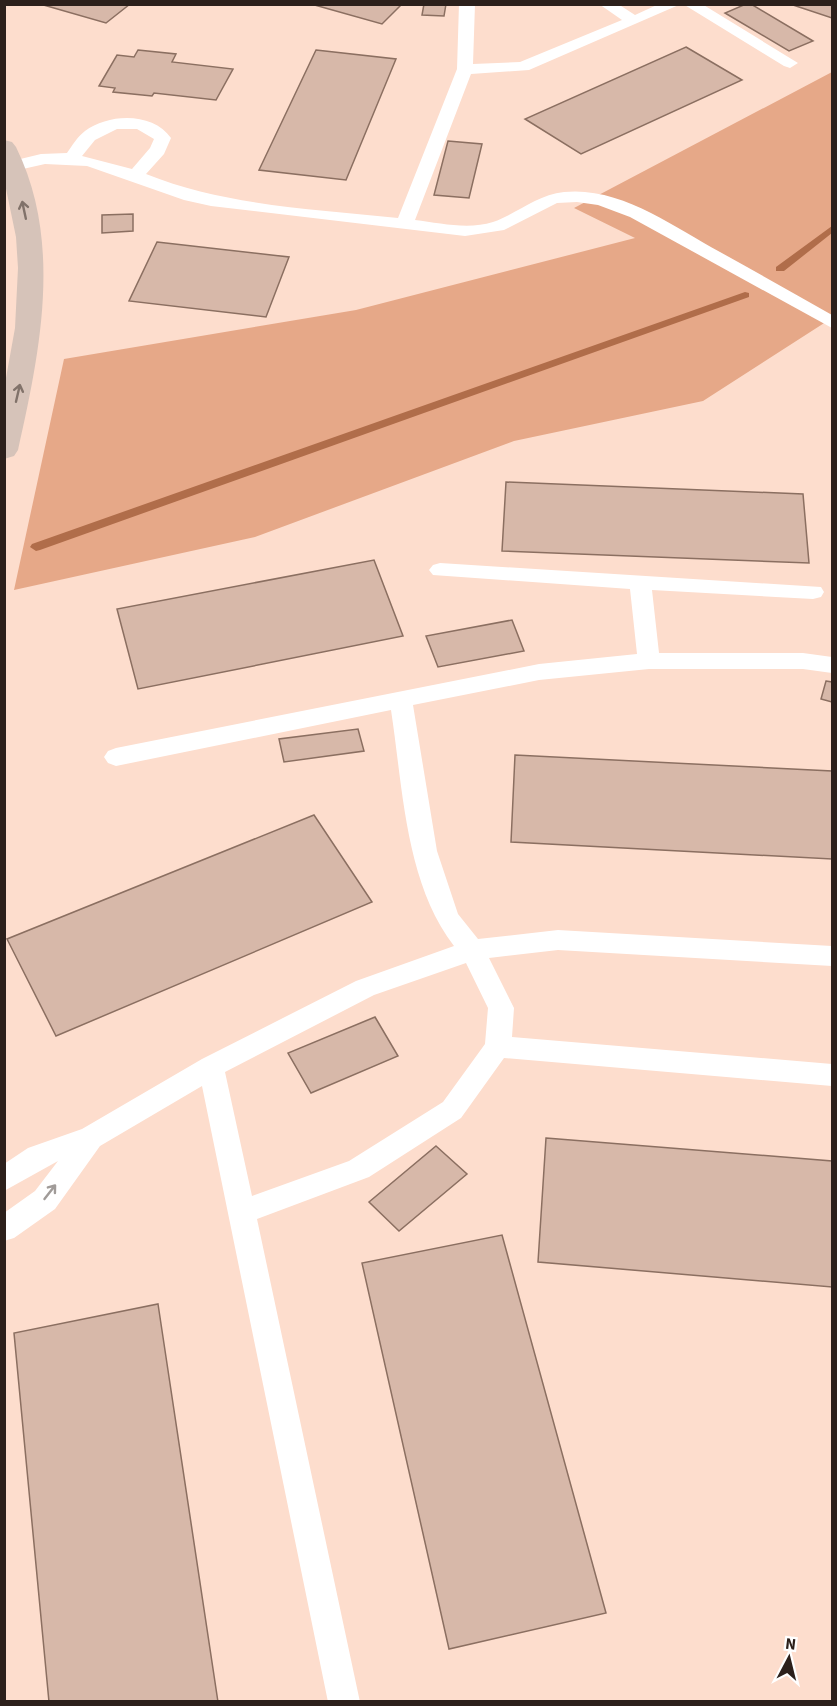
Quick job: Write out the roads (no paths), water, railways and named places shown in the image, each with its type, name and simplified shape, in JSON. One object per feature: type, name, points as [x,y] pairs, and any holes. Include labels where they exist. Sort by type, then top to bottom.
[{"type":"main road","points":[[4,450],[23,370],[33,302],[30,240],[9,156]]},
{"type":"lane","points":[[405,224],[465,69],[467,4]]},
{"type":"lane","points":[[606,4],[634,21]]},
{"type":"lane","points":[[465,69],[523,67],[674,4]]},
{"type":"lane","points":[[690,4],[790,63]]},
{"type":"lane","points":[[71,159],[88,137],[100,129],[118,124],[139,124],[157,130],[163,138],[158,150],[134,177]]},
{"type":"lane","points":[[9,156],[71,159],[102,165],[167,191],[210,200],[465,231],[486,230],[505,225],[558,197],[587,198],[617,204],[832,322]]},
{"type":"lane","points":[[440,570],[813,592]]},
{"type":"lane","points":[[640,582],[649,661]]},
{"type":"lane","points":[[116,757],[539,672],[649,661],[804,661],[832,665]]},
{"type":"lane","points":[[242,1212],[359,1169],[452,1110],[498,1047],[501,1008],[472,951],[447,918],[425,851],[401,700]]},
{"type":"lane","points":[[4,1179],[38,1156],[91,1138],[211,1067],[365,988],[472,951],[558,940],[832,956]]},
{"type":"lane","points":[[498,1047],[832,1075]]},
{"type":"lane","points":[[211,1067],[344,1701]]},
{"type":"lane","points":[[5,1228],[45,1200],[91,1138]]},
{"type":"waterway","points":[[780,269],[832,229]]},
{"type":"waterway","points":[[36,547],[745,295]]}]
